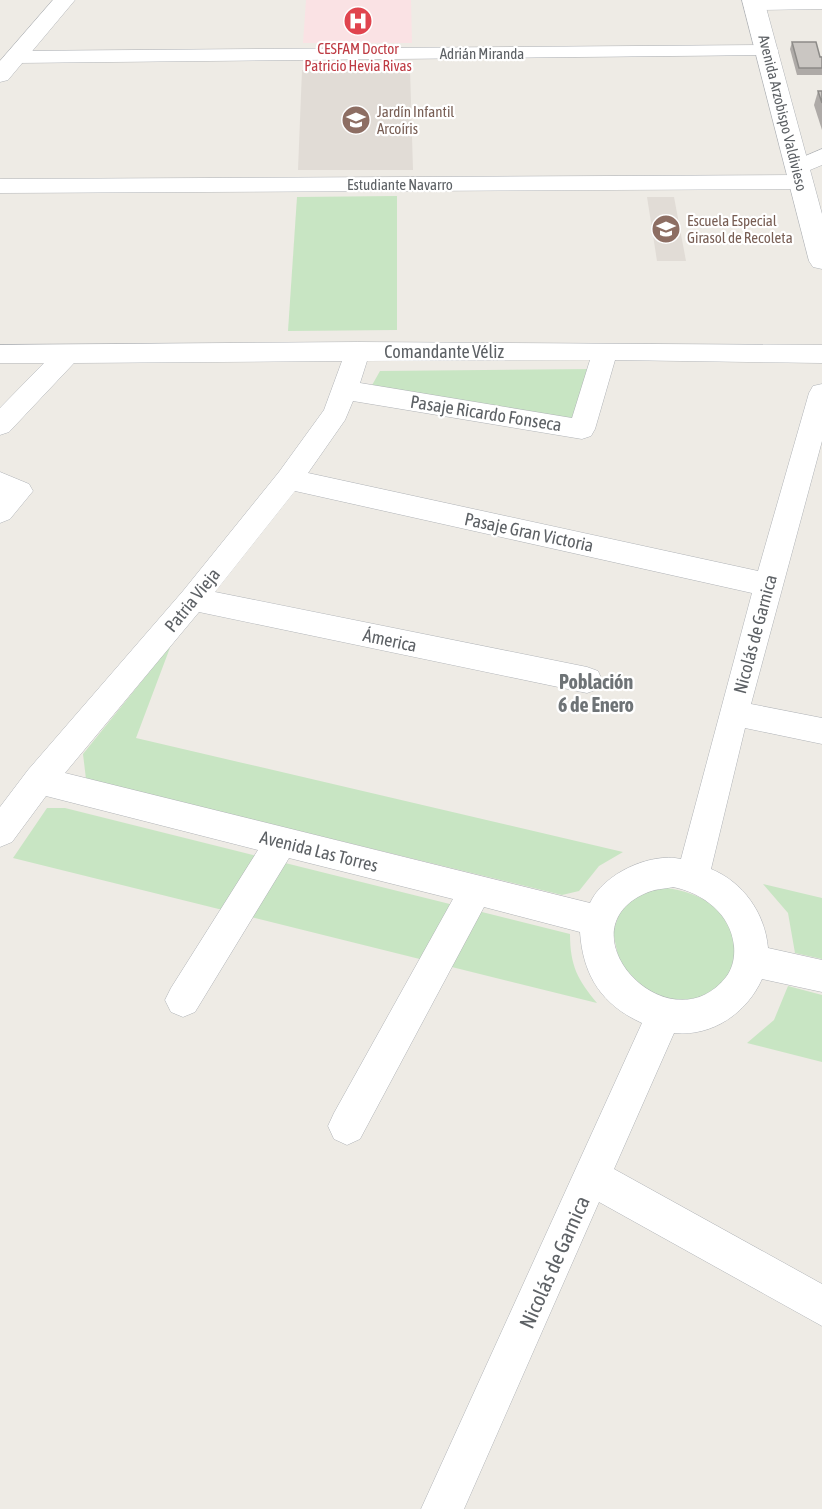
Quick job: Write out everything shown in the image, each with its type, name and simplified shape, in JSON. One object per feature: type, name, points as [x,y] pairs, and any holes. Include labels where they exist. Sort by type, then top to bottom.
[{"type":"street","points":[[0,75],[64,0]]},
{"type":"street","points":[[754,2],[822,3]]},
{"type":"street","name":"Avenida Arzobispo Valdivieso","points":[[754,2],[822,261]]},
{"type":"street","name":"Adrián Miranda","points":[[16,57],[768,51]]},
{"type":"street","name":"Estudiante Navarro","points":[[0,186],[798,175],[822,156]]},
{"type":"street","name":"Patria Vieja","points":[[0,832],[39,780],[193,599],[289,479],[336,413],[358,351]]},
{"type":"street","name":"Comandante Véliz","points":[[0,354],[606,351],[822,354]]},
{"type":"street","name":"Pasaje Ricardo Fonseca","points":[[345,390],[582,429],[606,351]]},
{"type":"street","points":[[0,424],[67,354]]},
{"type":"street","name":"Nicolás de Garnica","points":[[693,876],[768,585],[822,393]]},
{"type":"street","name":"Pasaje Gran Victoria","points":[[289,479],[768,585]]},
{"type":"street","points":[[0,482],[19,491],[0,512]]},
{"type":"street","name":"Ámerica","points":[[193,599],[587,680]]},
{"type":"street","points":[[734,713],[822,731]]},
{"type":"street","name":"Avenida Las Torres","points":[[39,780],[599,921]]},
{"type":"street","points":[[183,1000],[281,841]]},
{"type":"street","points":[[673,872],[693,876],[713,886],[731,900],[743,918],[751,939],[752,960],[747,977],[737,993],[723,1005],[695,1015],[664,1015],[639,1005],[619,989],[604,968],[597,944],[599,921],[606,904],[618,889],[634,879],[652,873],[673,872]]},
{"type":"street","points":[[347,1125],[476,890]]},
{"type":"street","points":[[752,960],[822,976]]},
{"type":"street","name":"Nicolás de Garnica","points":[[442,1509],[593,1178],[664,1015]]},
{"type":"street","points":[[593,1178],[822,1306]]},
{"type":"shaded area","name":"CESFAM Doctor Patricio Hevia Rivas","points":[[306,0],[411,0],[412,43],[303,43]]},
{"type":"shaded area","name":"Jardín Infantil Arcoíris","points":[[410,69],[413,170],[298,170],[302,70]]},
{"type":"shaded area","name":"Escuela Especial Girasol de Recoleta","points":[[647,197],[674,197],[686,261],[657,261]]},
{"type":"green space","points":[[397,196],[397,330],[288,331],[297,197]]},
{"type":"green space","points":[[594,369],[577,421],[371,387],[380,371]]},
{"type":"green space","points":[[171,645],[136,738],[623,852],[599,866],[579,891],[562,895],[86,779],[83,754]]},
{"type":"green space","points":[[47,808],[65,808],[570,934],[576,972],[597,1003],[13,858]]},
{"type":"green space","points":[[763,884],[822,898],[822,959],[795,953],[788,913]]},
{"type":"green space","points":[[667,888],[691,894],[713,905],[730,923],[735,934],[736,956],[727,984],[694,1004],[652,998],[621,970],[613,932],[619,914],[631,900],[647,891]]},
{"type":"green space","points":[[788,986],[822,995],[822,1062],[747,1043],[774,1020]]},
{"type":"building","points":[[792,42],[816,42],[820,57],[822,57],[822,68],[799,68]]},
{"type":"building","points":[[818,91],[822,91],[822,103]]},
{"type":"place","name":"CESFAM Doctor Patricio Hevia Rivas","points":[[358,21]]},
{"type":"place","name":"Jardín Infantil Arcoíris","points":[[356,120]]},
{"type":"place","name":"Escuela Especial Girasol de Recoleta","points":[[666,229]]},
{"type":"district","name":"Población 6 de Enero","points":[[596,692]]}]
